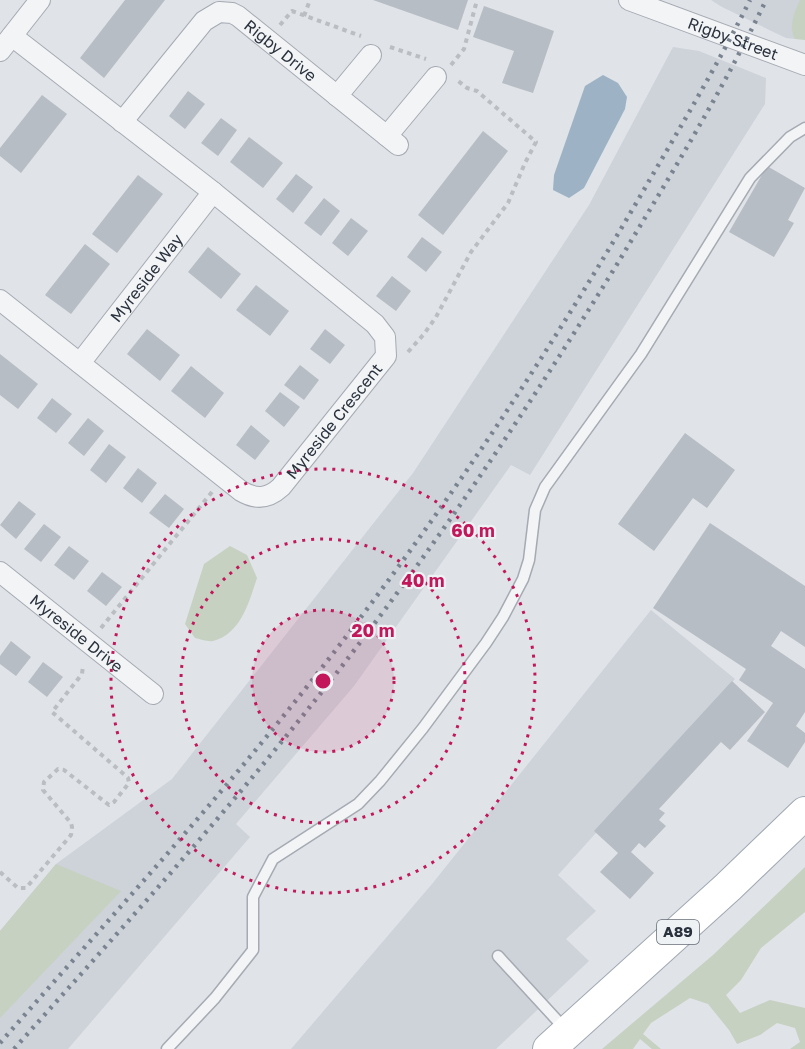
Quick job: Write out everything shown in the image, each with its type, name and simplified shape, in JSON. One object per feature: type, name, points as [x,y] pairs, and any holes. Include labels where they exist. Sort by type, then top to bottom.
[{"type":"main road","name":"A89","points":[[558,1041],[728,887],[805,813]]},
{"type":"street","points":[[6,43],[40,0]]},
{"type":"street","name":"Rigby Street","points":[[629,0],[805,65]]},
{"type":"street","name":"Rigby Drive","points":[[122,122],[204,21],[219,12],[232,13],[269,40],[392,141],[441,72]]},
{"type":"street","name":"Myreside Crescent","points":[[0,300],[224,478],[249,496],[257,498],[267,497],[281,487],[386,356],[385,337],[375,324],[213,192],[122,122],[6,43]]},
{"type":"street","points":[[338,96],[376,47]]},
{"type":"street","name":"Myreside Way","points":[[80,363],[213,192]]},
{"type":"street","name":"Myreside Drive","points":[[0,572],[153,694]]},
{"type":"lane","points":[[167,1049],[215,998],[253,950],[253,897],[273,859],[358,804],[423,728],[486,643],[524,579],[529,560],[535,510],[545,487],[641,354],[750,178],[790,137],[805,128]]},
{"type":"lane","points":[[498,957],[558,1041]]},
{"type":"path","points":[[304,16],[310,0]]},
{"type":"path","points":[[441,72],[464,49],[477,0]]},
{"type":"path","points":[[269,40],[292,11],[441,72],[467,88],[477,91],[536,142],[508,203],[471,252],[424,334],[396,363],[386,356]]},
{"type":"path","points":[[0,872],[18,888],[26,888],[70,835],[71,823],[43,790],[44,782],[58,769],[64,770],[109,805],[129,783],[126,776],[52,712],[82,674],[88,642],[224,478]]},
{"type":"shaded area","points":[[711,0],[805,0],[805,17],[795,39],[786,38]]},
{"type":"shaded area","points":[[673,47],[699,51],[766,78],[765,104],[530,475],[511,465],[354,686],[236,824],[250,837],[68,1049],[0,1049],[0,931],[56,864],[172,779],[413,473],[589,205]]},
{"type":"shaded area","points":[[651,610],[735,679],[558,875],[596,911],[566,939],[589,961],[496,1049],[291,1049],[432,884]]},
{"type":"green space","points":[[800,0],[805,0],[805,40],[795,39],[792,29]]},
{"type":"green space","points":[[230,546],[247,555],[257,578],[251,597],[243,616],[231,632],[213,641],[195,638],[185,624],[204,564]]},
{"type":"green space","points":[[56,864],[121,891],[0,1018],[0,931]]},
{"type":"green space","points":[[805,867],[805,912],[761,948],[741,980],[726,995],[740,1013],[770,1000],[805,1008],[805,1049],[790,1049],[800,1042],[795,1028],[777,1023],[760,1035],[737,1044],[708,1004],[690,998],[651,1023],[643,1034],[661,1049],[652,1049],[640,1039],[633,1049],[602,1049],[713,955]]},
{"type":"water","points":[[603,75],[618,83],[627,97],[625,109],[584,188],[569,198],[553,190],[554,175],[585,86]]},
{"type":"building","points":[[125,0],[165,0],[104,78],[80,58]]},
{"type":"building","points":[[373,0],[468,0],[458,30]]},
{"type":"building","points":[[484,6],[554,31],[533,93],[502,83],[514,51],[473,37]]},
{"type":"building","points":[[188,91],[205,104],[185,129],[169,116]]},
{"type":"building","points":[[42,95],[67,114],[21,173],[0,156],[0,148]]},
{"type":"building","points":[[221,118],[237,130],[218,156],[201,143]]},
{"type":"building","points":[[483,131],[508,151],[443,235],[418,215]]},
{"type":"building","points":[[249,137],[283,163],[263,188],[230,162]]},
{"type":"building","points":[[767,166],[805,188],[788,220],[794,223],[774,257],[729,232]]},
{"type":"building","points":[[296,174],[313,187],[293,213],[276,199]]},
{"type":"building","points":[[138,175],[163,194],[117,253],[92,234]]},
{"type":"building","points":[[324,198],[340,211],[321,236],[304,223]]},
{"type":"building","points":[[351,218],[368,231],[348,256],[332,243]]},
{"type":"building","points":[[422,237],[442,252],[426,272],[407,257]]},
{"type":"building","points":[[85,244],[110,264],[71,314],[45,295]]},
{"type":"building","points":[[208,247],[241,274],[221,299],[188,272]]},
{"type":"building","points":[[392,276],[411,291],[396,311],[376,296]]},
{"type":"building","points":[[256,285],[289,311],[270,336],[236,310]]},
{"type":"building","points":[[147,329],[180,355],[160,381],[127,354]]},
{"type":"building","points":[[325,329],[345,345],[330,364],[310,349]]},
{"type":"building","points":[[0,354],[38,384],[18,409],[0,395]]},
{"type":"building","points":[[300,365],[319,380],[304,400],[284,385]]},
{"type":"building","points":[[191,366],[224,393],[205,418],[171,391]]},
{"type":"building","points":[[280,392],[300,407],[284,427],[265,411]]},
{"type":"building","points":[[52,398],[72,414],[56,433],[37,418]]},
{"type":"building","points":[[88,418],[104,431],[84,456],[68,443]]},
{"type":"building","points":[[251,425],[270,441],[255,460],[236,445]]},
{"type":"building","points":[[685,433],[735,470],[707,508],[693,498],[654,551],[618,524]]},
{"type":"building","points":[[109,444],[126,457],[106,483],[90,470]]},
{"type":"building","points":[[138,468],[157,483],[142,503],[123,488]]},
{"type":"building","points":[[165,494],[184,509],[169,528],[149,513]]},
{"type":"building","points":[[19,501],[36,514],[16,539],[0,525]]},
{"type":"building","points":[[710,523],[805,586],[805,647],[781,631],[771,646],[805,669],[805,712],[796,726],[805,733],[805,742],[788,768],[747,741],[773,703],[739,680],[746,669],[653,608]]},
{"type":"building","points":[[44,524],[61,537],[41,562],[24,549]]},
{"type":"building","points":[[69,546],[89,561],[74,580],[54,565]]},
{"type":"building","points":[[102,572],[122,587],[106,606],[87,591]]},
{"type":"building","points":[[11,641],[31,657],[16,676],[0,664],[0,656]]},
{"type":"building","points":[[43,662],[63,677],[47,697],[28,682]]},
{"type":"building","points":[[732,681],[765,712],[730,750],[721,742],[659,809],[665,813],[659,820],[666,826],[645,848],[639,843],[631,852],[654,873],[630,899],[600,872],[618,853],[594,831]]},
{"type":"railway","points":[[0,1043],[239,770],[324,665],[424,531],[518,394],[607,253],[701,91],[750,0]]},
{"type":"railway","points":[[14,1049],[250,780],[329,683],[417,566],[501,446],[619,261],[714,100],[766,0]]}]
